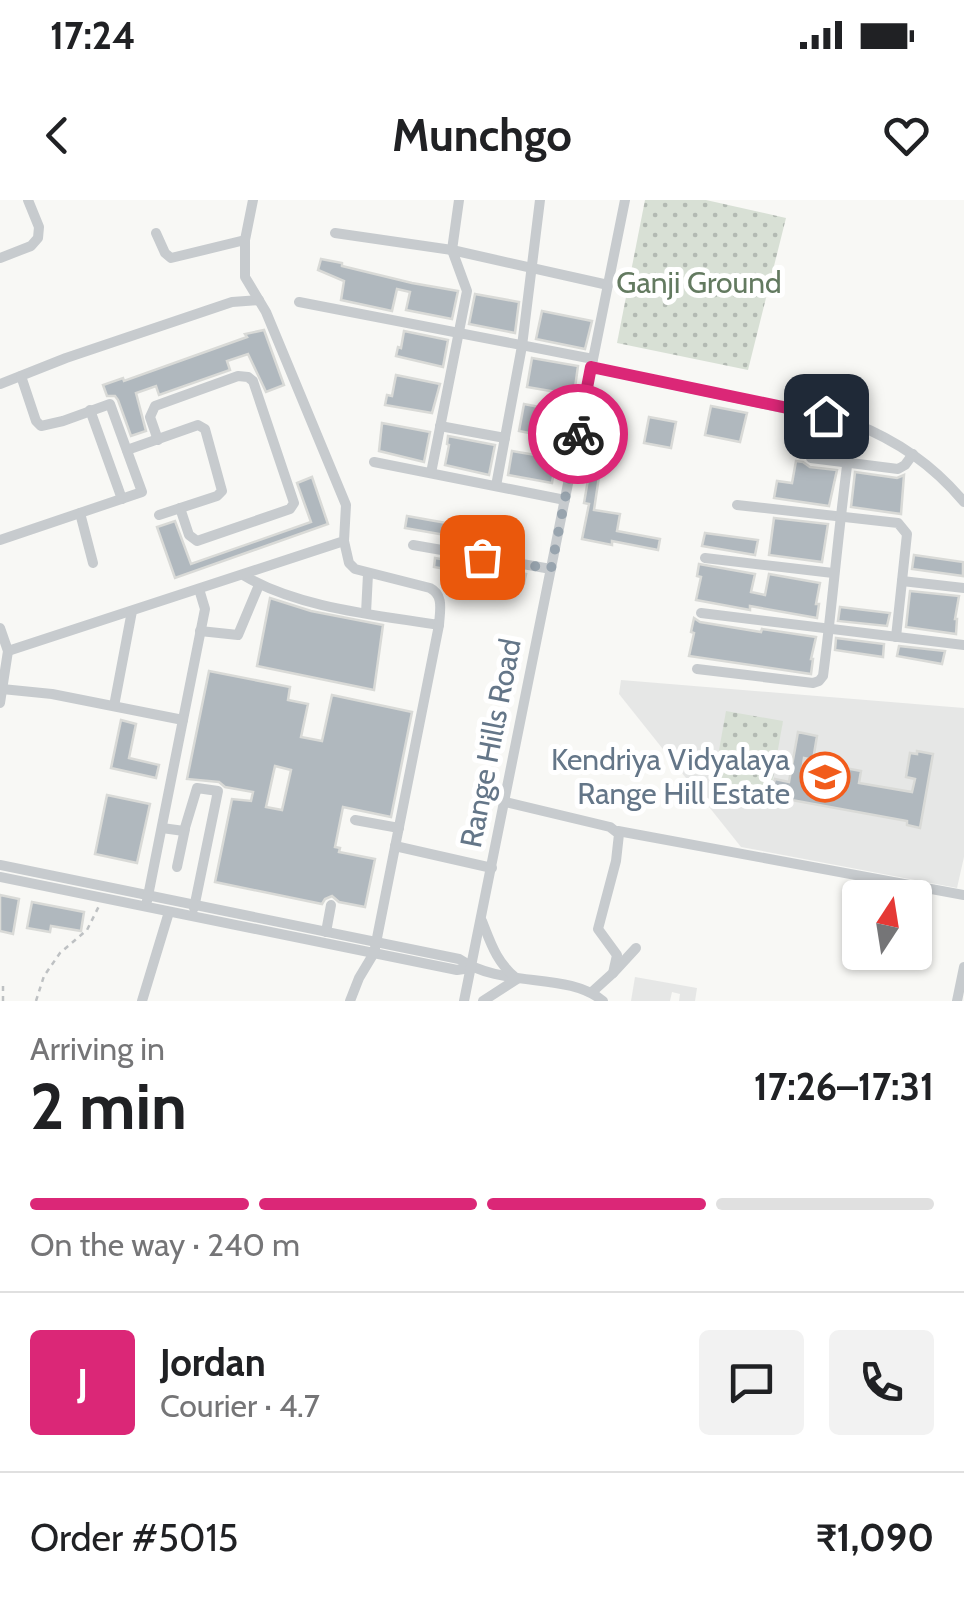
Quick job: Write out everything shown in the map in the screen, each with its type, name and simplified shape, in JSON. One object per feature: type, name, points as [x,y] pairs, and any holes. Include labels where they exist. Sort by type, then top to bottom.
[{"type":"street","points":[[0,258],[30,246],[38,238],[39,227],[28,200]]},
{"type":"street","points":[[252,200],[245,240],[245,277],[301,394],[346,505],[344,541],[349,563],[355,570],[430,588],[440,597],[439,625],[375,948],[350,1001]]},
{"type":"street","points":[[430,473],[467,291],[452,250],[459,200]]},
{"type":"street","points":[[496,486],[522,346],[540,200]]},
{"type":"street","name":"Range Hills Road","points":[[464,1001],[626,200]]},
{"type":"street","points":[[335,232],[452,250],[608,285]]},
{"type":"street","points":[[156,233],[166,255],[174,258],[245,240]]},
{"type":"street","points":[[0,384],[232,302],[259,300]]},
{"type":"street","points":[[299,302],[522,346],[853,423],[924,461],[964,502]]},
{"type":"street","points":[[0,540],[142,492],[110,404],[41,426],[21,376]]},
{"type":"street","points":[[158,440],[150,417],[155,406],[238,376],[248,377],[294,503],[290,508],[202,540],[189,535],[180,508]]},
{"type":"street","points":[[90,410],[122,499]]},
{"type":"street","points":[[697,669],[820,681],[853,423]]},
{"type":"street","points":[[127,450],[196,426],[205,430],[222,491],[218,496],[159,516]]},
{"type":"street","points":[[440,426],[505,438]]},
{"type":"street","points":[[810,458],[898,469],[913,454]]},
{"type":"street","points":[[374,462],[565,500]]},
{"type":"street","points":[[737,506],[898,523],[907,534],[896,636]]},
{"type":"street","points":[[80,513],[93,563]]},
{"type":"street","points":[[8,651],[344,541]]},
{"type":"street","points":[[413,544],[551,569]]},
{"type":"street","points":[[705,558],[833,573]]},
{"type":"street","points":[[366,613],[368,574]]},
{"type":"street","points":[[242,575],[259,585],[304,599],[439,625]]},
{"type":"street","points":[[902,581],[964,588]]},
{"type":"street","points":[[200,631],[238,635],[259,585]]},
{"type":"street","points":[[147,901],[204,609],[199,590]]},
{"type":"street","points":[[114,706],[132,611]]},
{"type":"street","points":[[701,613],[964,645]]},
{"type":"street","points":[[0,628],[8,651],[0,702]]},
{"type":"street","points":[[2,689],[52,694],[183,720]]},
{"type":"street","points":[[177,868],[197,788],[218,791],[193,911]]},
{"type":"street","points":[[505,802],[618,831],[964,894]]},
{"type":"street","points":[[355,820],[399,828]]},
{"type":"street","points":[[162,828],[181,832],[185,829]]},
{"type":"street","points":[[613,973],[617,955],[598,929],[616,860],[618,831]]},
{"type":"street","points":[[395,846],[492,868]]},
{"type":"street","points":[[0,864],[147,901],[375,948]]},
{"type":"street","points":[[0,877],[103,898],[147,901],[169,912],[193,911]]},
{"type":"street","points":[[326,932],[332,905]]},
{"type":"street","points":[[142,1001],[169,912]]},
{"type":"street","points":[[482,921],[495,956],[516,979]]},
{"type":"street","points":[[287,930],[326,932],[457,970],[472,968],[569,986],[592,992],[604,1001]]},
{"type":"street","points":[[592,992],[636,948]]},
{"type":"street","points":[[957,1001],[964,967]]},
{"type":"street","points":[[483,1001],[516,979]]},
{"type":"path","points":[[36,1001],[44,976],[60,953],[87,930],[103,898]]},
{"type":"path","points":[[3,981],[3,1001]]},
{"type":"shaded area","name":"Kendriya Vidyalaya Range Hill Estate","points":[[621,680],[964,708],[964,857],[957,888],[932,883],[932,880],[741,847],[619,694]]},
{"type":"shaded area","points":[[635,977],[697,988],[695,1001],[679,1001],[680,994],[672,992],[670,1001],[631,1001]]},
{"type":"green space","name":"Ganji Ground","points":[[645,200],[706,200],[786,218],[748,370],[617,343]]},
{"type":"green space","points":[[726,711],[783,721],[768,806],[711,795]]},
{"type":"building","points":[[321,259],[458,291],[452,319],[406,310],[410,292],[397,289],[392,311],[341,300],[344,281],[318,270]]},
{"type":"building","points":[[475,294],[519,302],[515,333],[469,324]]},
{"type":"building","points":[[542,311],[592,321],[585,349],[536,339]]},
{"type":"building","points":[[264,330],[284,385],[266,392],[248,354],[227,361],[230,370],[159,395],[156,386],[136,393],[146,431],[131,436],[118,400],[107,396],[103,385],[123,378],[124,381]]},
{"type":"building","points":[[404,331],[448,340],[443,367],[396,356]]},
{"type":"building","points":[[532,358],[578,366],[574,395],[527,387]]},
{"type":"building","points":[[396,375],[440,384],[432,413],[385,405],[387,395],[392,396]]},
{"type":"building","points":[[524,404],[570,413],[568,421],[564,420],[560,439],[519,431]]},
{"type":"building","points":[[711,406],[747,413],[740,442],[705,435]]},
{"type":"building","points":[[649,417],[676,422],[671,448],[644,443]]},
{"type":"building","points":[[382,423],[430,432],[424,462],[379,451]]},
{"type":"building","points":[[448,436],[495,445],[489,475],[445,465]]},
{"type":"building","points":[[512,451],[559,459],[552,483],[508,475]]},
{"type":"building","points":[[796,461],[837,470],[829,506],[774,498],[777,481],[792,483]]},
{"type":"building","points":[[590,468],[600,470],[594,510],[620,514],[617,531],[660,539],[658,550],[582,539],[589,504],[584,503]]},
{"type":"building","points":[[855,472],[897,478],[904,475],[901,514],[851,507]]},
{"type":"building","points":[[312,477],[328,524],[175,578],[157,527],[175,521],[191,564],[311,522],[297,483]]},
{"type":"building","points":[[407,516],[469,527],[468,539],[405,528]]},
{"type":"building","points":[[774,518],[828,524],[822,562],[769,555]]},
{"type":"building","points":[[705,533],[758,540],[755,555],[702,546]]},
{"type":"building","points":[[914,555],[963,562],[963,576],[912,569]]},
{"type":"building","points":[[435,558],[526,574],[524,583],[434,567]]},
{"type":"building","points":[[699,564],[755,574],[751,592],[765,595],[769,574],[820,583],[817,618],[696,600],[701,577],[697,576]]},
{"type":"building","points":[[910,591],[959,596],[956,634],[906,627]]},
{"type":"building","points":[[270,598],[311,611],[383,625],[374,690],[257,666]]},
{"type":"building","points":[[840,607],[890,613],[887,626],[838,621]]},
{"type":"building","points":[[694,618],[761,632],[762,629],[816,637],[811,674],[689,656]]},
{"type":"building","points":[[836,638],[884,644],[883,657],[835,650]]},
{"type":"building","points":[[899,646],[945,651],[942,664],[897,656]]},
{"type":"building","points":[[209,671],[290,687],[288,700],[308,704],[301,737],[322,741],[332,695],[412,712],[391,817],[343,807],[335,847],[340,848],[339,852],[375,859],[365,907],[339,902],[332,896],[322,904],[215,882],[232,799],[251,801],[253,792],[225,787],[219,782],[187,779]],"holes":[[[275,766],[291,770],[282,810],[266,807]]]},
{"type":"building","points":[[121,720],[136,724],[129,758],[159,765],[156,778],[111,768]]},
{"type":"building","points":[[798,732],[817,736],[813,760],[804,758],[802,772],[843,779],[845,768],[861,771],[859,783],[912,792],[915,779],[906,777],[910,753],[933,754],[920,828],[907,825],[907,821],[786,799],[787,794],[772,791],[775,779],[789,782]]},
{"type":"building","points":[[107,795],[150,804],[137,863],[95,854]]},
{"type":"building","points":[[0,895],[19,899],[13,934],[0,931]]},
{"type":"building","points":[[32,902],[84,912],[81,931],[51,926],[50,932],[27,928]]},
{"type":"way so far","points":[[482,557],[551,569],[578,434]]},
{"type":"place","name":"Kendriya Vidyalaya Range Hill Estate","points":[[825,777]]},
{"type":"route","points":[[578,434],[591,367],[826,416]]}]
